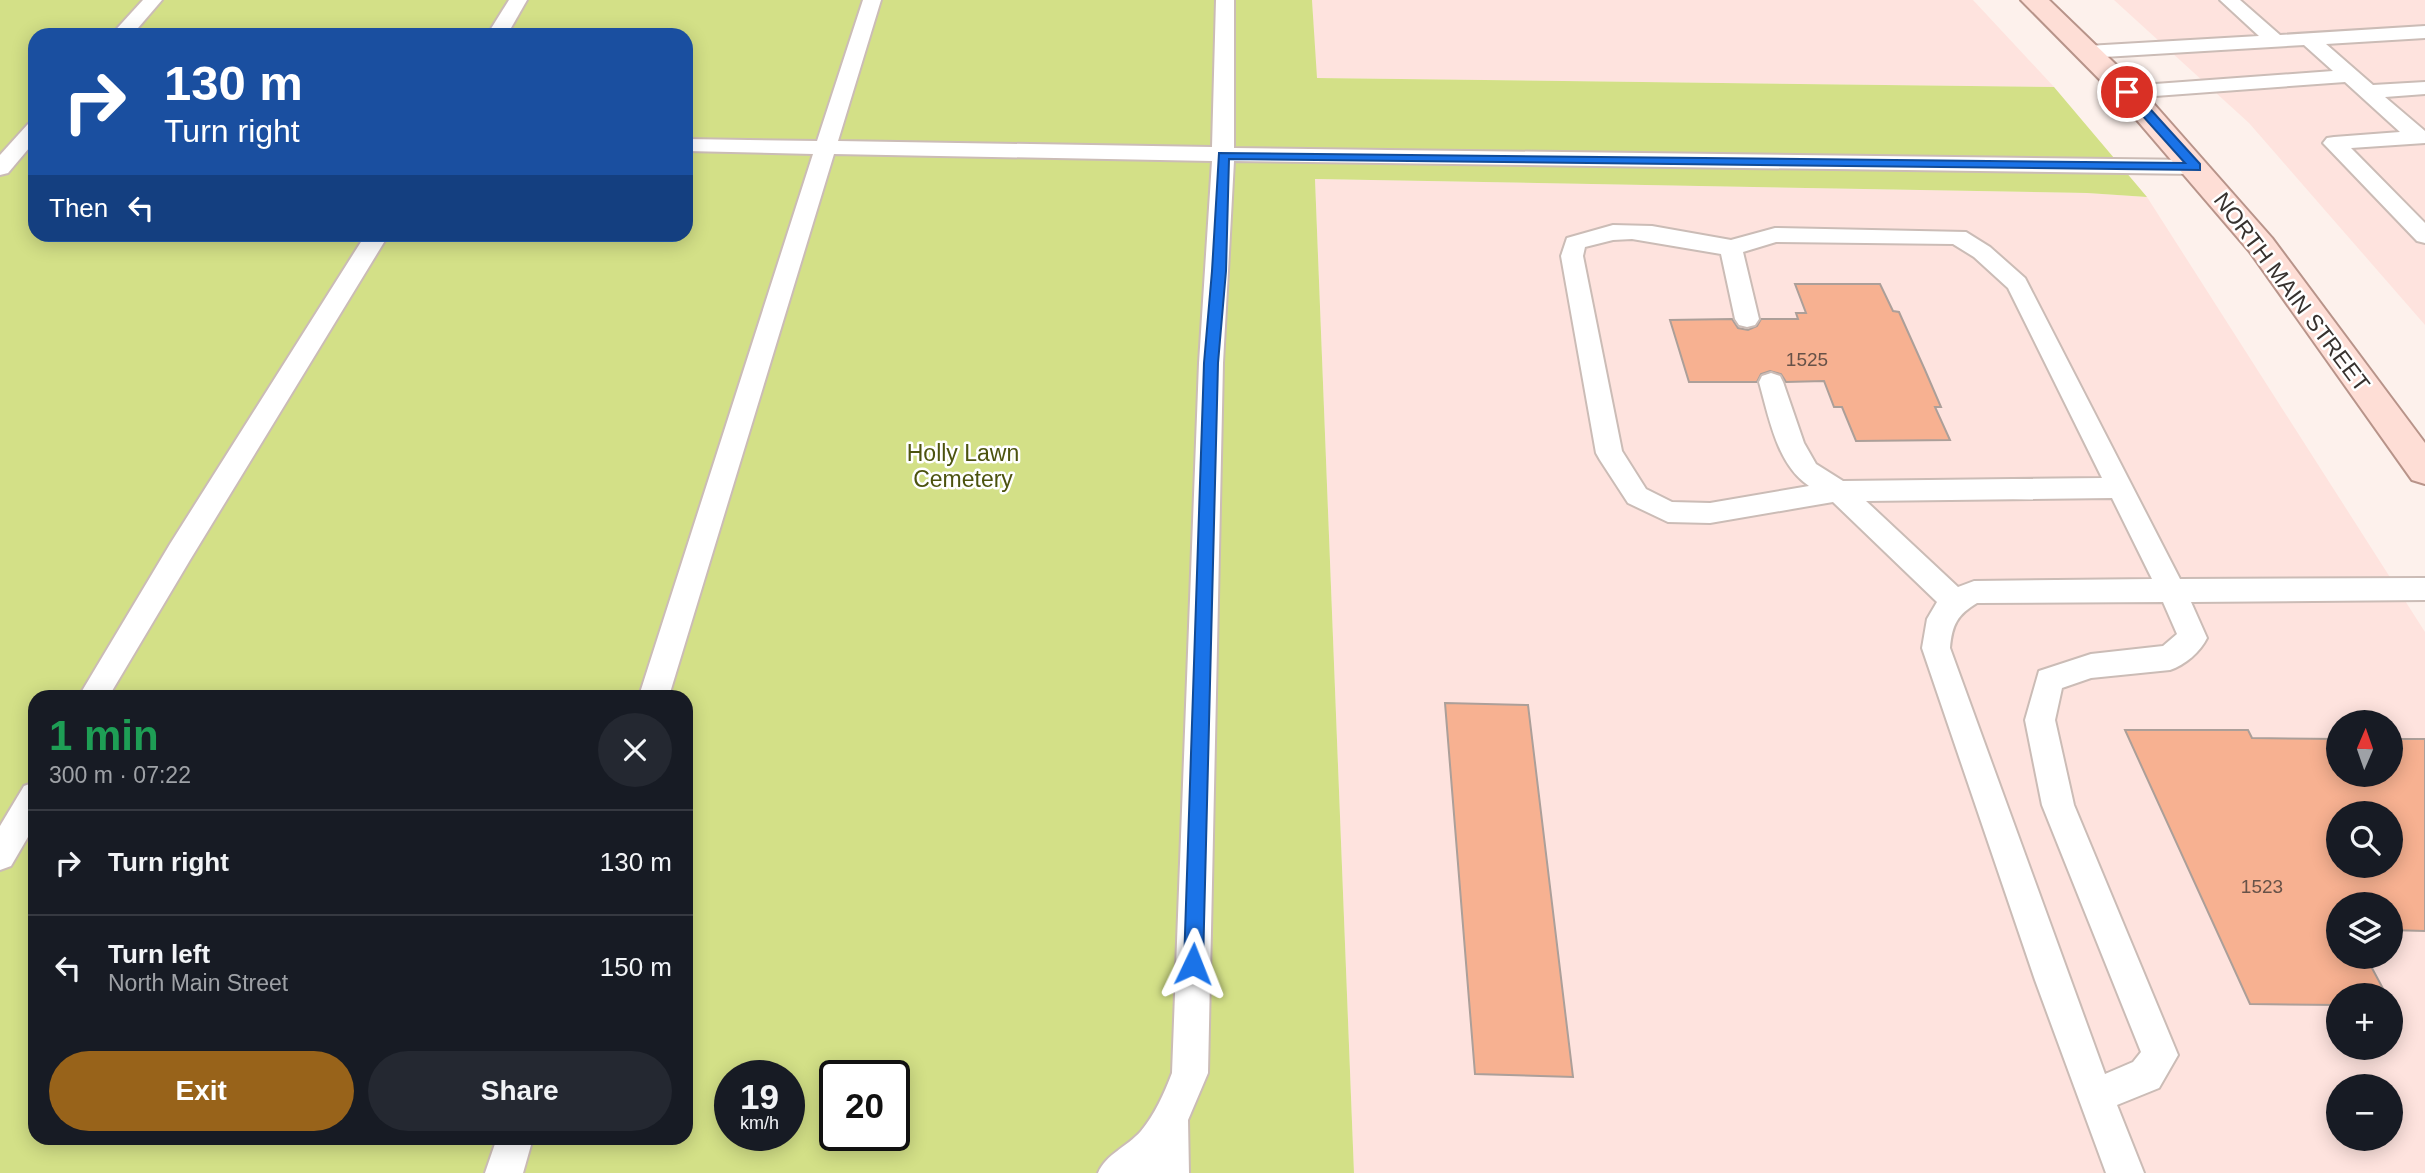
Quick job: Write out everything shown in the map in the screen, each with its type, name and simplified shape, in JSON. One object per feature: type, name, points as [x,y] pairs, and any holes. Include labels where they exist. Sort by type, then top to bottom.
[{"type":"main road","name":"NORTH MAIN STREET","points":[[2034,0],[2127,92],[2261,245],[2425,470]]},
{"type":"lane","points":[[127,28],[153,0]]},
{"type":"lane","points":[[501,28],[518,0]]},
{"type":"lane","points":[[656,690],[872,0]]},
{"type":"lane","points":[[1117,1173],[1137,1162],[1171,1122],[1190,1073],[1211,363],[1219,271],[1223,155],[1222,37],[1225,0]]},
{"type":"lane","points":[[2229,0],[2277,42]]},
{"type":"lane","points":[[2087,52],[2425,32]]},
{"type":"lane","points":[[2309,39],[2422,137]]},
{"type":"lane","points":[[2127,92],[2349,76]]},
{"type":"lane","points":[[2367,92],[2425,88]]},
{"type":"lane","points":[[0,138],[28,135]]},
{"type":"lane","points":[[2422,137],[2334,143],[2425,236]]},
{"type":"lane","points":[[0,168],[28,139]]},
{"type":"lane","points":[[693,145],[1223,155],[2195,167]]},
{"type":"lane","points":[[2096,1096],[2146,1074],[2160,1055],[2058,805],[2040,720],[2049,680],[2091,666],[2170,658],[2193,638],[2172,591],[2120,488],[2017,284],[1982,252],[1958,237],[1775,235],[1731,248],[1635,231],[1594,234],[1575,243],[1572,256],[1609,453],[1637,496],[1668,512],[1710,513],[1838,491],[2120,488]]},
{"type":"lane","points":[[98,690],[373,242]]},
{"type":"lane","points":[[1731,248],[1747,319]]},
{"type":"lane","points":[[1771,382],[1791,444],[1807,471],[1838,491],[1954,601]]},
{"type":"lane","points":[[2125,1173],[2052,980],[1936,648],[1938,621],[1954,601],[1974,592],[2425,589]]},
{"type":"lane","points":[[0,855],[28,808]]},
{"type":"lane","points":[[1170,1173],[1171,1122]]},
{"type":"lane","points":[[504,1173],[513,1145]]},
{"type":"shaded area","points":[[1312,0],[1973,0],[2054,87],[1316,78]]},
{"type":"shaded area","points":[[2114,0],[2425,0],[2425,325],[2249,123]]},
{"type":"shaded area","points":[[1315,179],[2087,193],[2147,197],[2425,632],[2425,1173],[1354,1173]]},
{"type":"green space","name":"Holly Lawn Cemetery","points":[[0,0],[1312,0],[1317,78],[2054,87],[2147,197],[2087,193],[1315,179],[1354,1173],[0,1173]]},
{"type":"building","points":[[1795,284],[1880,284],[1893,311],[1899,312],[1941,407],[1935,407],[1950,440],[1856,441],[1842,407],[1834,407],[1824,381],[1786,382],[1781,374],[1770,371],[1761,374],[1757,382],[1689,382],[1670,320],[1732,319],[1738,328],[1748,330],[1757,326],[1761,319],[1798,319],[1796,313],[1806,313]]},
{"type":"building","points":[[1445,703],[1528,705],[1573,1077],[1475,1074]]},
{"type":"building","points":[[2125,730],[2248,730],[2252,738],[2326,739],[2326,788],[2403,788],[2403,739],[2425,739],[2425,931],[2403,930],[2403,892],[2326,892],[2326,969],[2372,969],[2380,983],[2326,983],[2326,1005],[2250,1004]]},
{"type":"route","points":[[1193,964],[1211,363],[1219,271],[1223,155],[2195,167],[2127,92]]}]
